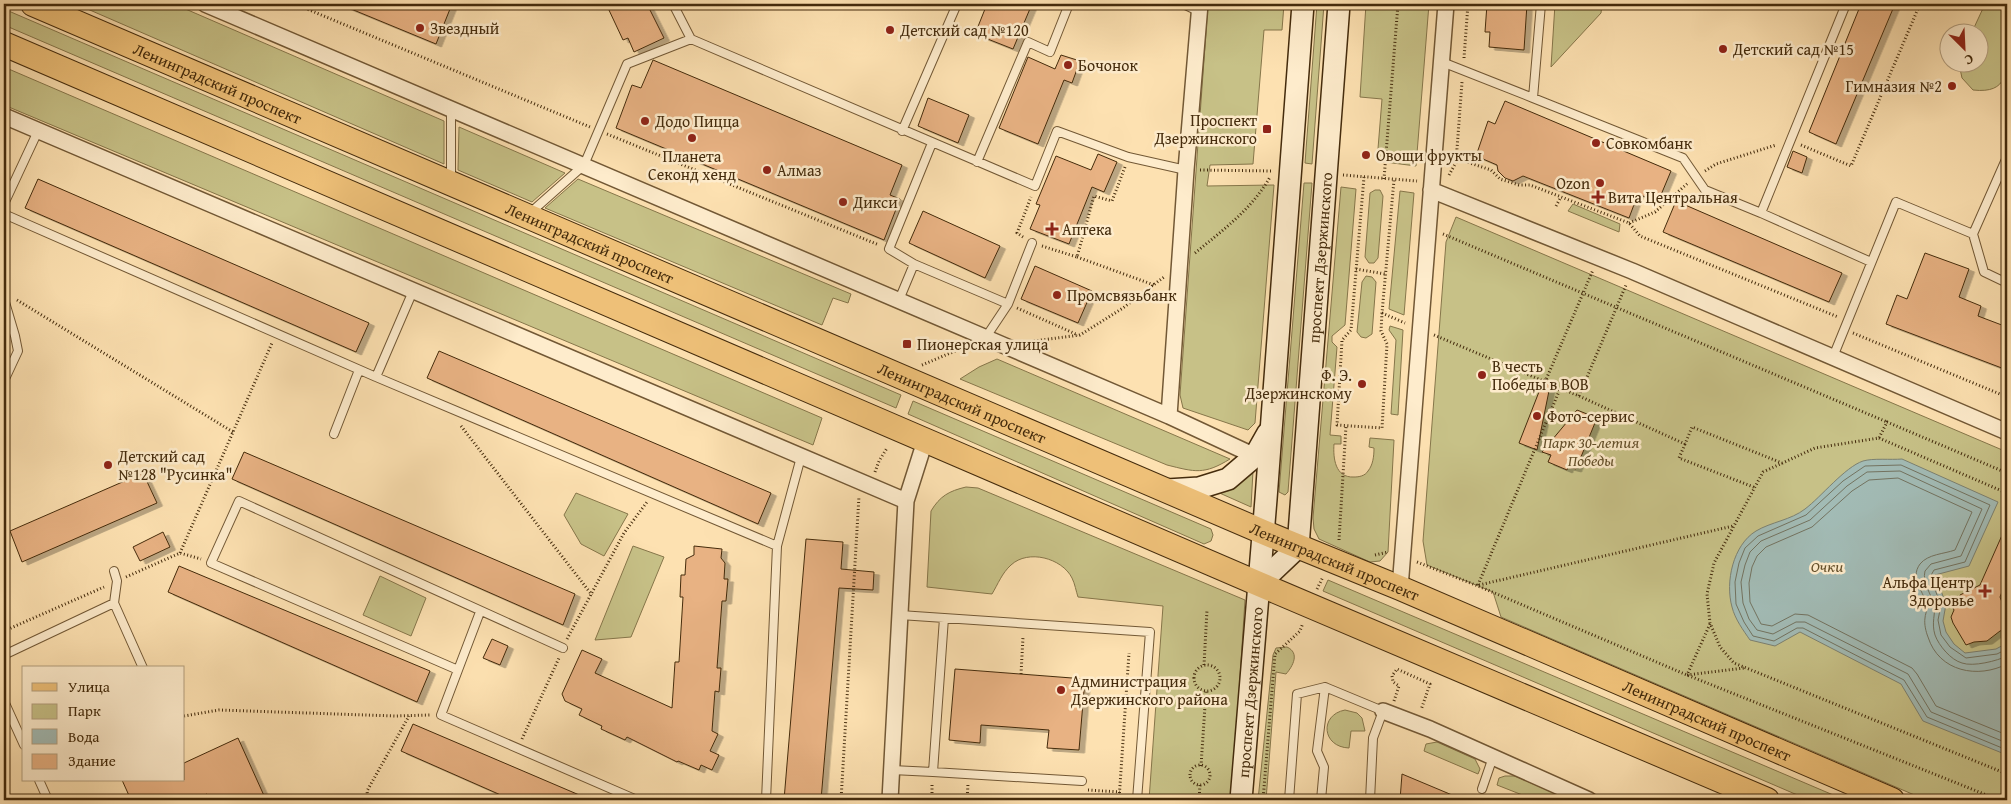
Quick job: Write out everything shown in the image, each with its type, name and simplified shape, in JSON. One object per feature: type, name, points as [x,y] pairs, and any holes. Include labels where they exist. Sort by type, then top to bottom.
[{"type":"main road","name":"Ленинградский проспект","points":[[33,4],[1892,800]]},
{"type":"main road","name":"проспект Дзержинского","points":[[1241,800],[1303,4]]},
{"type":"main road","name":"проспект Дзержинского","points":[[1259,584],[1298,546],[1339,4]]},
{"type":"main road","points":[[4,44],[1766,800]]},
{"type":"main road","points":[[1167,490],[1199,488],[1228,479],[1255,456],[1271,429]]},
{"type":"street","points":[[205,4],[226,8],[452,109],[1169,416],[1255,456]]},
{"type":"street","points":[[1400,588],[1446,4]]},
{"type":"street","points":[[1169,416],[1186,170],[1200,8]]},
{"type":"street","points":[[4,116],[413,292],[906,500]]},
{"type":"street","points":[[1431,185],[2007,432]]},
{"type":"street","points":[[890,800],[906,500],[925,440]]},
{"type":"street","points":[[1388,707],[1430,729],[1589,800]]},
{"type":"lane","points":[[673,4],[690,39],[1034,186],[1057,132],[1128,157],[1186,170]]},
{"type":"lane","points":[[902,131],[957,4]]},
{"type":"lane","points":[[977,162],[1028,42],[1050,52],[1069,4]]},
{"type":"lane","points":[[1183,4],[1200,8]]},
{"type":"lane","points":[[1533,98],[1541,4]]},
{"type":"lane","points":[[1761,213],[1846,4]]},
{"type":"lane","points":[[526,216],[584,165],[627,64],[690,39]]},
{"type":"lane","points":[[1442,62],[1683,158],[1704,190],[1871,262]]},
{"type":"lane","points":[[451,184],[452,109]]},
{"type":"lane","points":[[4,204],[38,131]]},
{"type":"lane","points":[[932,143],[889,249],[914,264],[1008,304]]},
{"type":"lane","points":[[2007,157],[1974,234],[1984,272],[2007,283]]},
{"type":"lane","points":[[1833,357],[1896,202],[1974,234]]},
{"type":"lane","points":[[4,214],[376,377],[777,546]]},
{"type":"lane","points":[[986,337],[1008,304],[1032,243]]},
{"type":"lane","points":[[899,300],[914,264]]},
{"type":"lane","points":[[376,377],[413,292]]},
{"type":"lane","points":[[4,299],[18,351],[4,381]]},
{"type":"lane","points":[[334,434],[360,370]]},
{"type":"lane","points":[[766,800],[777,546],[801,457]]},
{"type":"lane","points":[[458,670],[211,563],[239,501],[480,612],[563,648]]},
{"type":"lane","points":[[114,571],[118,581],[114,603],[142,666]]},
{"type":"lane","points":[[4,655],[114,603]]},
{"type":"lane","points":[[480,612],[440,715],[637,800]]},
{"type":"lane","points":[[900,615],[1150,632],[1137,800]]},
{"type":"lane","points":[[933,772],[944,618]]},
{"type":"lane","points":[[1321,800],[1324,767],[1317,751],[1325,687]]},
{"type":"lane","points":[[1289,800],[1297,694],[1325,687],[1388,707],[1373,738],[1370,800]]},
{"type":"lane","points":[[4,701],[22,742]]},
{"type":"lane","points":[[1482,789],[1493,757]]},
{"type":"lane","points":[[892,770],[1082,781]]},
{"type":"lane","points":[[40,782],[48,800]]},
{"type":"path","points":[[1384,179],[1398,4]]},
{"type":"path","points":[[1077,257],[1094,196],[1112,201],[1128,157]]},
{"type":"path","points":[[1458,158],[1491,170],[1500,179],[1519,185],[1530,185],[1629,223],[1640,236],[1848,321],[1853,333],[2007,397]]},
{"type":"path","points":[[1024,342],[1080,335],[1123,308],[1179,266],[1241,215],[1263,190],[1273,171],[1186,170]]},
{"type":"path","points":[[1342,175],[1431,185]]},
{"type":"path","points":[[1364,176],[1351,330],[1342,340],[1337,426],[1382,428],[1388,344],[1381,331],[1394,180]]},
{"type":"path","points":[[1034,186],[1017,234],[1032,243],[1154,285]]},
{"type":"path","points":[[1556,206],[1561,197]]},
{"type":"path","points":[[1439,232],[2007,473]]},
{"type":"path","points":[[1545,382],[1598,257]]},
{"type":"path","points":[[1356,270],[1385,274]]},
{"type":"path","points":[[1579,396],[1632,271]]},
{"type":"path","points":[[12,297],[233,432]]},
{"type":"path","points":[[1008,304],[1080,335]]},
{"type":"path","points":[[1382,313],[1579,396],[1685,444]]},
{"type":"path","points":[[180,553],[276,333]]},
{"type":"path","points":[[920,366],[986,337]]},
{"type":"path","points":[[1478,586],[1560,389]]},
{"type":"path","points":[[447,407],[592,595]]},
{"type":"path","points":[[1879,438],[1887,422]]},
{"type":"path","points":[[1339,540],[1346,426]]},
{"type":"path","points":[[1756,488],[1679,458],[1692,427],[1783,463]]},
{"type":"path","points":[[2007,489],[2002,491],[1879,438],[1816,448],[1763,472],[1714,563],[1707,594],[1710,623],[1720,647],[1734,663],[2007,774]]},
{"type":"path","points":[[841,800],[860,490]]},
{"type":"path","points":[[518,749],[573,625],[592,595],[624,533],[654,494]]},
{"type":"path","points":[[1478,586],[1734,526]]},
{"type":"path","points":[[1417,562],[1687,675],[1999,800]]},
{"type":"path","points":[[1204,665],[1207,610]]},
{"type":"path","points":[[1687,675],[1710,623]]},
{"type":"path","points":[[1263,800],[1275,654],[1300,630]]},
{"type":"path","points":[[1021,674],[1023,637]]},
{"type":"path","points":[[1119,800],[1129,653]]},
{"type":"path","points":[[1204,665],[1213,666],[1220,677],[1214,689],[1206,691],[1196,685],[1194,677],[1197,670],[1204,665]]},
{"type":"path","points":[[1687,675],[1746,668]]},
{"type":"path","points":[[1388,707],[1399,686],[1393,682],[1392,676],[1397,669],[1430,684],[1421,710]]},
{"type":"path","points":[[1201,766],[1206,691]]},
{"type":"path","points":[[185,716],[219,710],[409,716],[440,715]]},
{"type":"path","points":[[368,800],[367,791],[409,716]]},
{"type":"path","points":[[1201,766],[1209,772],[1210,778],[1206,784],[1200,785],[1194,783],[1190,775],[1195,767],[1201,766]]},
{"type":"path","points":[[932,800],[933,772]]},
{"type":"path","points":[[1199,800],[1200,785]]},
{"type":"green space","points":[[76,4],[174,4],[444,121],[444,164]]},
{"type":"green space","points":[[1208,4],[1284,4],[1282,30],[1264,30],[1253,164],[1210,165],[1207,186],[1274,185],[1255,423],[1248,430],[1183,408],[1180,395]]},
{"type":"green space","points":[[1317,4],[1324,4],[1312,164],[1305,163]]},
{"type":"green space","points":[[1366,4],[1429,4],[1416,166],[1377,161],[1382,99],[1360,97]]},
{"type":"green space","points":[[1555,4],[1602,4],[1601,13],[1551,67]]},
{"type":"green space","points":[[1985,4],[2007,4],[2006,71],[2000,84],[1985,90],[1973,90],[1962,78],[1961,72],[1988,72],[1988,22],[1977,22]]},
{"type":"green space","points":[[4,9],[901,395],[896,408],[4,25]]},
{"type":"green space","points":[[4,67],[822,418],[813,445],[4,105]]},
{"type":"green space","points":[[459,127],[565,173],[532,202],[458,170]]},
{"type":"green space","points":[[578,179],[851,294],[848,303],[833,298],[822,325],[545,208]]},
{"type":"green space","points":[[1304,183],[1312,183],[1288,492],[1285,495],[1279,492]]},
{"type":"green space","points":[[1341,187],[1356,189],[1345,325],[1332,336],[1332,342],[1337,347],[1330,435],[1341,436],[1341,444],[1334,444],[1336,466],[1339,471],[1348,476],[1364,475],[1370,469],[1373,457],[1374,448],[1369,447],[1370,438],[1394,440],[1388,552],[1380,561],[1370,562],[1319,539],[1314,529],[1313,518]]},
{"type":"green space","points":[[1380,190],[1383,196],[1378,258],[1374,263],[1369,263],[1365,257],[1370,193]]},
{"type":"green space","points":[[1400,191],[1414,193],[1404,315],[1389,309]]},
{"type":"green space","points":[[1573,204],[1620,224],[1619,232],[1568,211]]},
{"type":"green space","name":"Парк 30-летия Победы","points":[[1456,217],[2007,452],[2007,800],[1926,800],[1501,617],[1493,592],[1427,565],[1423,541],[1446,242]]},
{"type":"green space","points":[[1366,276],[1372,277],[1376,282],[1372,334],[1366,338],[1361,337],[1357,332],[1362,282]]},
{"type":"green space","points":[[1390,326],[1403,330],[1398,415],[1391,414],[1396,340],[1389,330]]},
{"type":"green space","points":[[997,359],[1230,459],[1213,468],[1199,471],[1167,465],[960,379],[979,367]]},
{"type":"green space","points":[[913,401],[1211,529],[1213,535],[1211,541],[1204,544],[908,414]]},
{"type":"green space","points":[[1253,471],[1251,507],[1215,491]]},
{"type":"green space","points":[[966,487],[978,488],[1245,600],[1232,800],[1149,800],[1163,606],[1078,597],[1073,580],[1061,565],[1044,558],[1035,557],[1026,557],[1011,565],[992,594],[927,587],[931,511],[938,501],[946,495]]},
{"type":"green space","points":[[576,493],[628,514],[604,556],[581,544],[564,515]]},
{"type":"green space","points":[[633,546],[664,557],[631,637],[595,640]]},
{"type":"green space","points":[[380,576],[426,598],[411,636],[363,615]]},
{"type":"green space","points":[[1328,580],[1845,800],[1809,800],[1323,591]]},
{"type":"green space","points":[[1287,647],[1293,653],[1294,660],[1286,674],[1276,672],[1266,800],[1258,800],[1273,655],[1276,648]]},
{"type":"green space","points":[[1345,710],[1357,713],[1362,718],[1365,731],[1351,731],[1349,748],[1333,742],[1327,731],[1331,718]]},
{"type":"green space","points":[[1437,742],[1475,759],[1480,769],[1478,774],[1424,751],[1426,744]]},
{"type":"green space","points":[[1515,776],[1570,800],[1535,800],[1497,785],[1499,778]]},
{"type":"water","points":[[1902,459],[1998,502],[1969,566],[1935,575],[1946,604],[1943,621],[1946,632],[1954,644],[1965,653],[1996,649],[2007,643],[2007,755],[1923,721],[1901,684],[1800,632],[1775,646],[1750,640],[1733,611],[1730,597],[1730,576],[1736,555],[1748,537],[1762,528],[1799,513],[1856,464],[1867,460]]},
{"type":"building","name":"Звездный","points":[[339,4],[452,4],[436,44]]},
{"type":"building","points":[[611,4],[647,4],[664,38],[634,52],[628,38],[623,40],[608,8],[612,7]]},
{"type":"building","points":[[987,4],[1032,4],[1013,49],[975,34]]},
{"type":"building","points":[[1487,4],[1527,4],[1524,50],[1489,47],[1490,32],[1485,32]]},
{"type":"building","points":[[1861,4],[1895,4],[1836,144],[1809,132]]},
{"type":"building","points":[[1061,55],[1080,61],[1072,83],[1064,80],[1038,144],[999,128],[1028,57],[1055,69]]},
{"type":"building","points":[[653,60],[902,165],[890,195],[900,199],[884,240],[616,128],[632,85],[641,88]]},
{"type":"building","points":[[928,98],[969,115],[958,143],[918,126]]},
{"type":"building","points":[[1505,101],[1671,171],[1658,202],[1638,194],[1629,218],[1523,176],[1513,181],[1505,178],[1498,171],[1497,165],[1476,156],[1488,121],[1495,124]]},
{"type":"building","points":[[1793,151],[1807,157],[1802,173],[1787,167]]},
{"type":"building","points":[[1098,154],[1117,162],[1104,192],[1092,187],[1069,244],[1030,229],[1040,205],[1036,204],[1056,156],[1091,170]]},
{"type":"building","points":[[38,179],[369,323],[356,352],[25,208]]},
{"type":"building","points":[[1676,201],[1842,273],[1829,302],[1663,232]]},
{"type":"building","points":[[923,211],[1000,246],[985,278],[909,243]]},
{"type":"building","points":[[1925,253],[1969,269],[1959,297],[1981,306],[1978,316],[2007,327],[2007,370],[1886,324],[1897,295],[1907,299]]},
{"type":"building","name":"Промсвязьбанк","points":[[1035,266],[1092,291],[1078,323],[1021,299]]},
{"type":"building","points":[[439,351],[771,493],[758,524],[427,378]]},
{"type":"building","name":"Фото-сервис","points":[[1544,379],[1551,381],[1537,450],[1519,443]]},
{"type":"building","points":[[1577,410],[1597,418],[1576,469],[1568,467],[1567,470],[1548,462],[1551,455],[1542,452]]},
{"type":"building","points":[[244,452],[575,594],[563,625],[232,479]]},
{"type":"building","points":[[143,473],[157,503],[22,562],[10,531]]},
{"type":"building","name":"Альфа Центр Здоровье","points":[[2007,524],[2007,579],[2000,597],[2005,610],[2007,629],[2000,631],[1987,641],[1966,645],[1953,623],[1951,617],[1954,610],[1950,602],[1959,599],[1960,595],[1980,585]]},
{"type":"building","points":[[163,532],[170,547],[140,561],[133,547]]},
{"type":"building","points":[[806,539],[843,542],[841,569],[874,572],[873,590],[839,588],[821,800],[784,800]]},
{"type":"building","points":[[694,546],[722,549],[721,558],[725,563],[724,579],[728,579],[726,601],[722,601],[717,668],[721,668],[719,692],[715,691],[712,731],[718,734],[710,751],[719,755],[712,770],[701,765],[699,770],[677,762],[627,737],[625,740],[601,729],[602,726],[579,715],[582,709],[565,701],[562,694],[582,650],[602,659],[595,673],[672,708],[675,662],[679,662],[683,597],[680,597],[681,575],[685,575],[686,559],[694,555]]},
{"type":"building","points":[[179,566],[430,671],[417,702],[168,592]]},
{"type":"building","points":[[492,639],[508,646],[500,665],[483,658]]},
{"type":"building","points":[[955,669],[1085,679],[1079,750],[1047,748],[1049,730],[981,725],[980,743],[949,740]]},
{"type":"building","points":[[413,724],[591,800],[512,800],[401,751]]},
{"type":"building","points":[[238,738],[266,800],[210,800],[207,794],[192,800],[131,800],[123,782],[185,782],[185,763]]},
{"type":"building","points":[[1402,774],[1464,800],[1400,800]]},
{"type":"place","name":"Звездный","points":[[420,28]]},
{"type":"place","name":"Детский сад №120","points":[[890,30]]},
{"type":"place","name":"Детский сад №15","points":[[1723,49]]},
{"type":"place","name":"Бочонок","points":[[1068,65]]},
{"type":"place","name":"Гимназия №2","points":[[1952,86]]},
{"type":"place","name":"Додо Пицца","points":[[645,121]]},
{"type":"place","name":"Проспект Дзержинского","points":[[1267,129]]},
{"type":"place","name":"Планета Секонд хенд","points":[[692,138]]},
{"type":"place","name":"Совкомбанк","points":[[1596,143]]},
{"type":"place","name":"Овощи фрукты","points":[[1366,155]]},
{"type":"place","name":"Алмаз","points":[[767,170]]},
{"type":"place","name":"Ozon","points":[[1600,183]]},
{"type":"place","name":"Вита Центральная","points":[[1598,197]]},
{"type":"place","name":"Дикси","points":[[843,202]]},
{"type":"place","name":"Аптека","points":[[1052,229]]},
{"type":"place","name":"Промсвязьбанк","points":[[1057,295]]},
{"type":"place","name":"Пионерская улица","points":[[907,344]]},
{"type":"place","name":"В честь Победы в ВОВ","points":[[1482,375]]},
{"type":"place","name":"Ф. Э. Дзержинскому","points":[[1362,384]]},
{"type":"place","name":"Фото-сервис","points":[[1537,416]]},
{"type":"place","name":"Детский сад №128 \"Русинка\"","points":[[108,465]]},
{"type":"place","name":"Альфа Центр Здоровье","points":[[1985,591]]},
{"type":"place","name":"Администрация Дзержинского района","points":[[1061,690]]},
{"type":"park label","name":"Очки","points":[[1827,566]]}]
